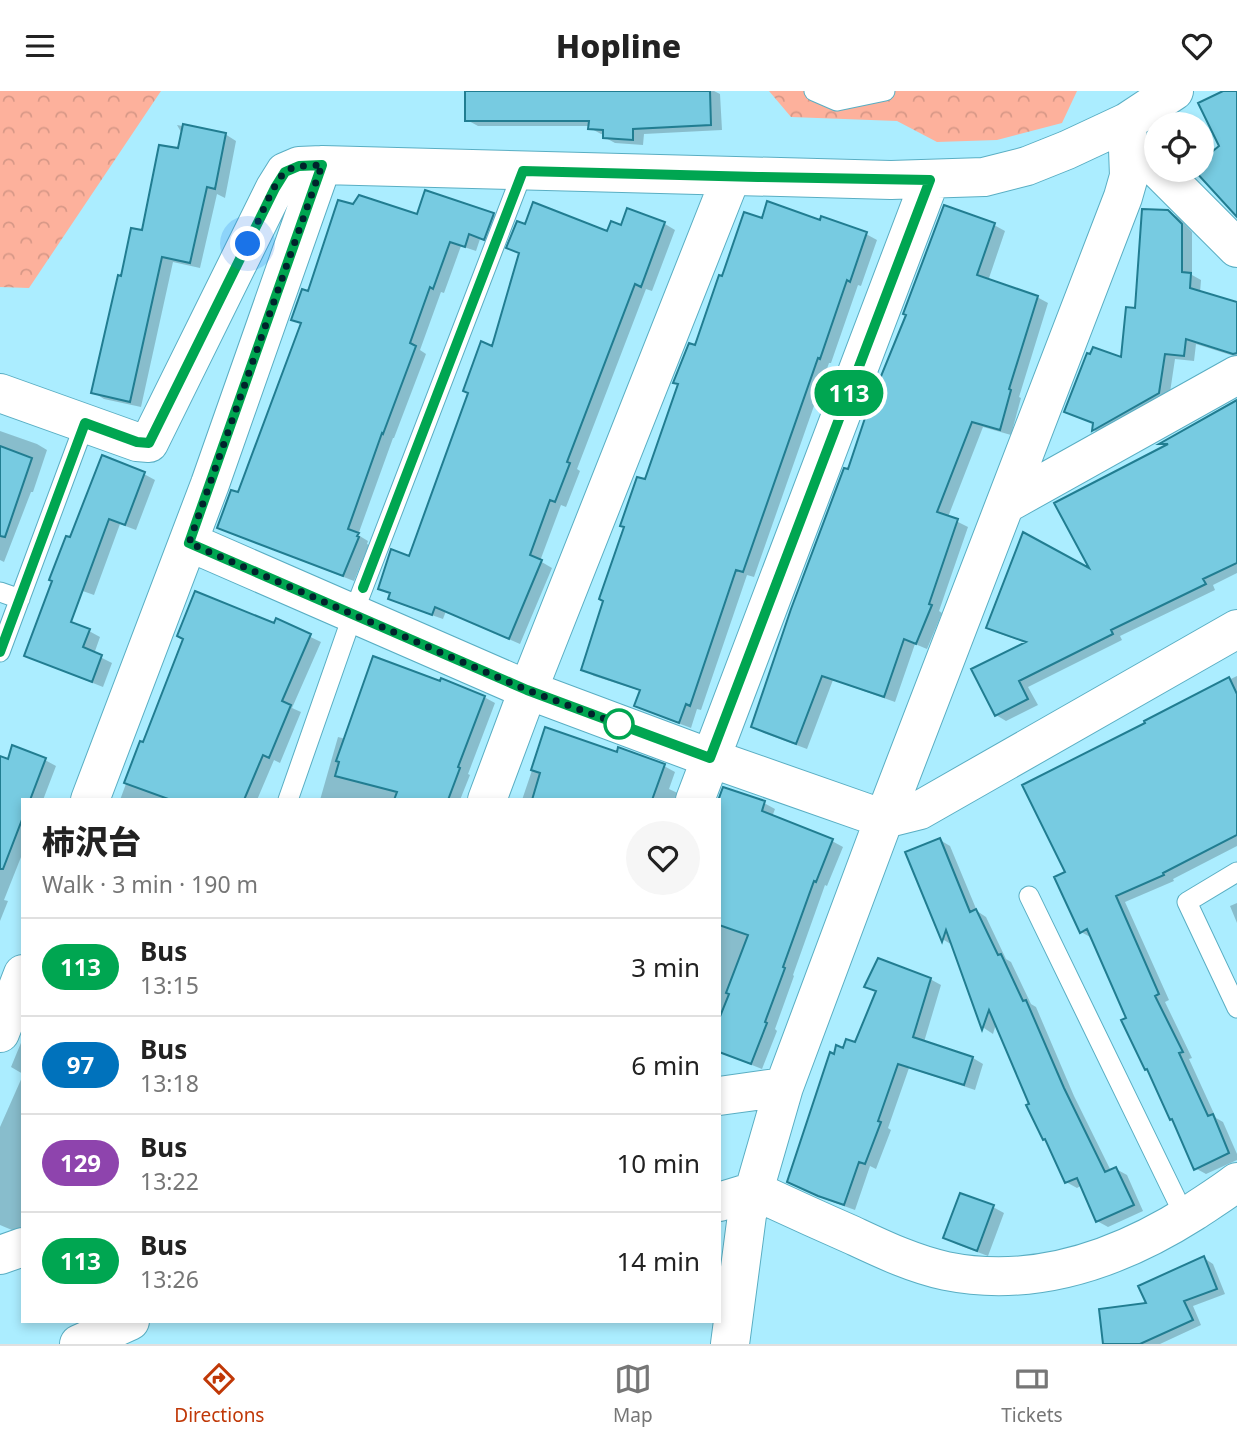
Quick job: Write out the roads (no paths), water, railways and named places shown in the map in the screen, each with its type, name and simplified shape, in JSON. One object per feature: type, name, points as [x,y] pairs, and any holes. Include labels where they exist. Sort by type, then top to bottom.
[{"type":"street","points":[[0,393],[137,442],[149,443],[275,188],[285,172],[299,166],[732,177],[930,180],[984,177],[1027,166],[1067,150],[1127,122],[1174,91]]},
{"type":"street","points":[[1127,122],[1144,152]]},
{"type":"street","points":[[730,1344],[747,1215],[784,1087],[1123,197],[1129,176],[1127,122]]},
{"type":"street","points":[[91,798],[189,543],[322,165]]},
{"type":"street","points":[[488,798],[527,690],[732,177]]},
{"type":"street","points":[[696,798],[930,180]]},
{"type":"street","points":[[1171,182],[1237,248]]},
{"type":"street","points":[[1006,504],[1237,375]]},
{"type":"street","points":[[189,543],[527,690],[884,819],[920,810],[1237,629]]},
{"type":"street","points":[[0,1034],[13,981]]},
{"type":"street","points":[[721,1096],[784,1087]]},
{"type":"street","points":[[721,1201],[755,1191],[898,1257],[945,1271],[982,1276],[1014,1276],[1057,1271],[1104,1257],[1148,1239],[1237,1182]]},
{"type":"street","points":[[0,1255],[21,1248]]},
{"type":"street","points":[[79,1344],[126,1323]]},
{"type":"lane","points":[[814,91],[837,101],[885,91]]},
{"type":"lane","points":[[289,798],[353,614],[523,171]]},
{"type":"lane","points":[[0,652],[85,423]]},
{"type":"lane","points":[[0,591],[20,599]]},
{"type":"lane","points":[[1237,872],[1187,902],[1237,1008]]},
{"type":"lane","points":[[1029,896],[1185,1217]]}]
